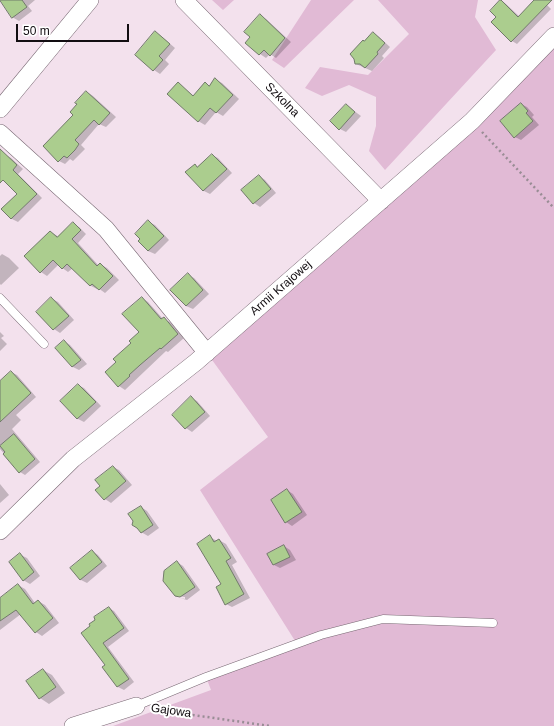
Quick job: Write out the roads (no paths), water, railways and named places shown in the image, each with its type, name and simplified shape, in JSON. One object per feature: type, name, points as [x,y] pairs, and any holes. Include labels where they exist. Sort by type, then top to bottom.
[{"type":"street","points":[[0,109],[90,0]]},
{"type":"street","name":"Szkolna","points":[[184,0],[381,201]]},
{"type":"street","name":"Armii Krajowej","points":[[0,531],[73,459],[207,353],[472,121],[554,36]]},
{"type":"street","points":[[0,133],[106,229],[207,353]]},
{"type":"street","name":"Gajowa","points":[[73,726],[104,718],[136,706]]},
{"type":"lane","points":[[0,298],[44,344]]},
{"type":"lane","points":[[136,706],[322,635],[383,619],[493,623]]}]
